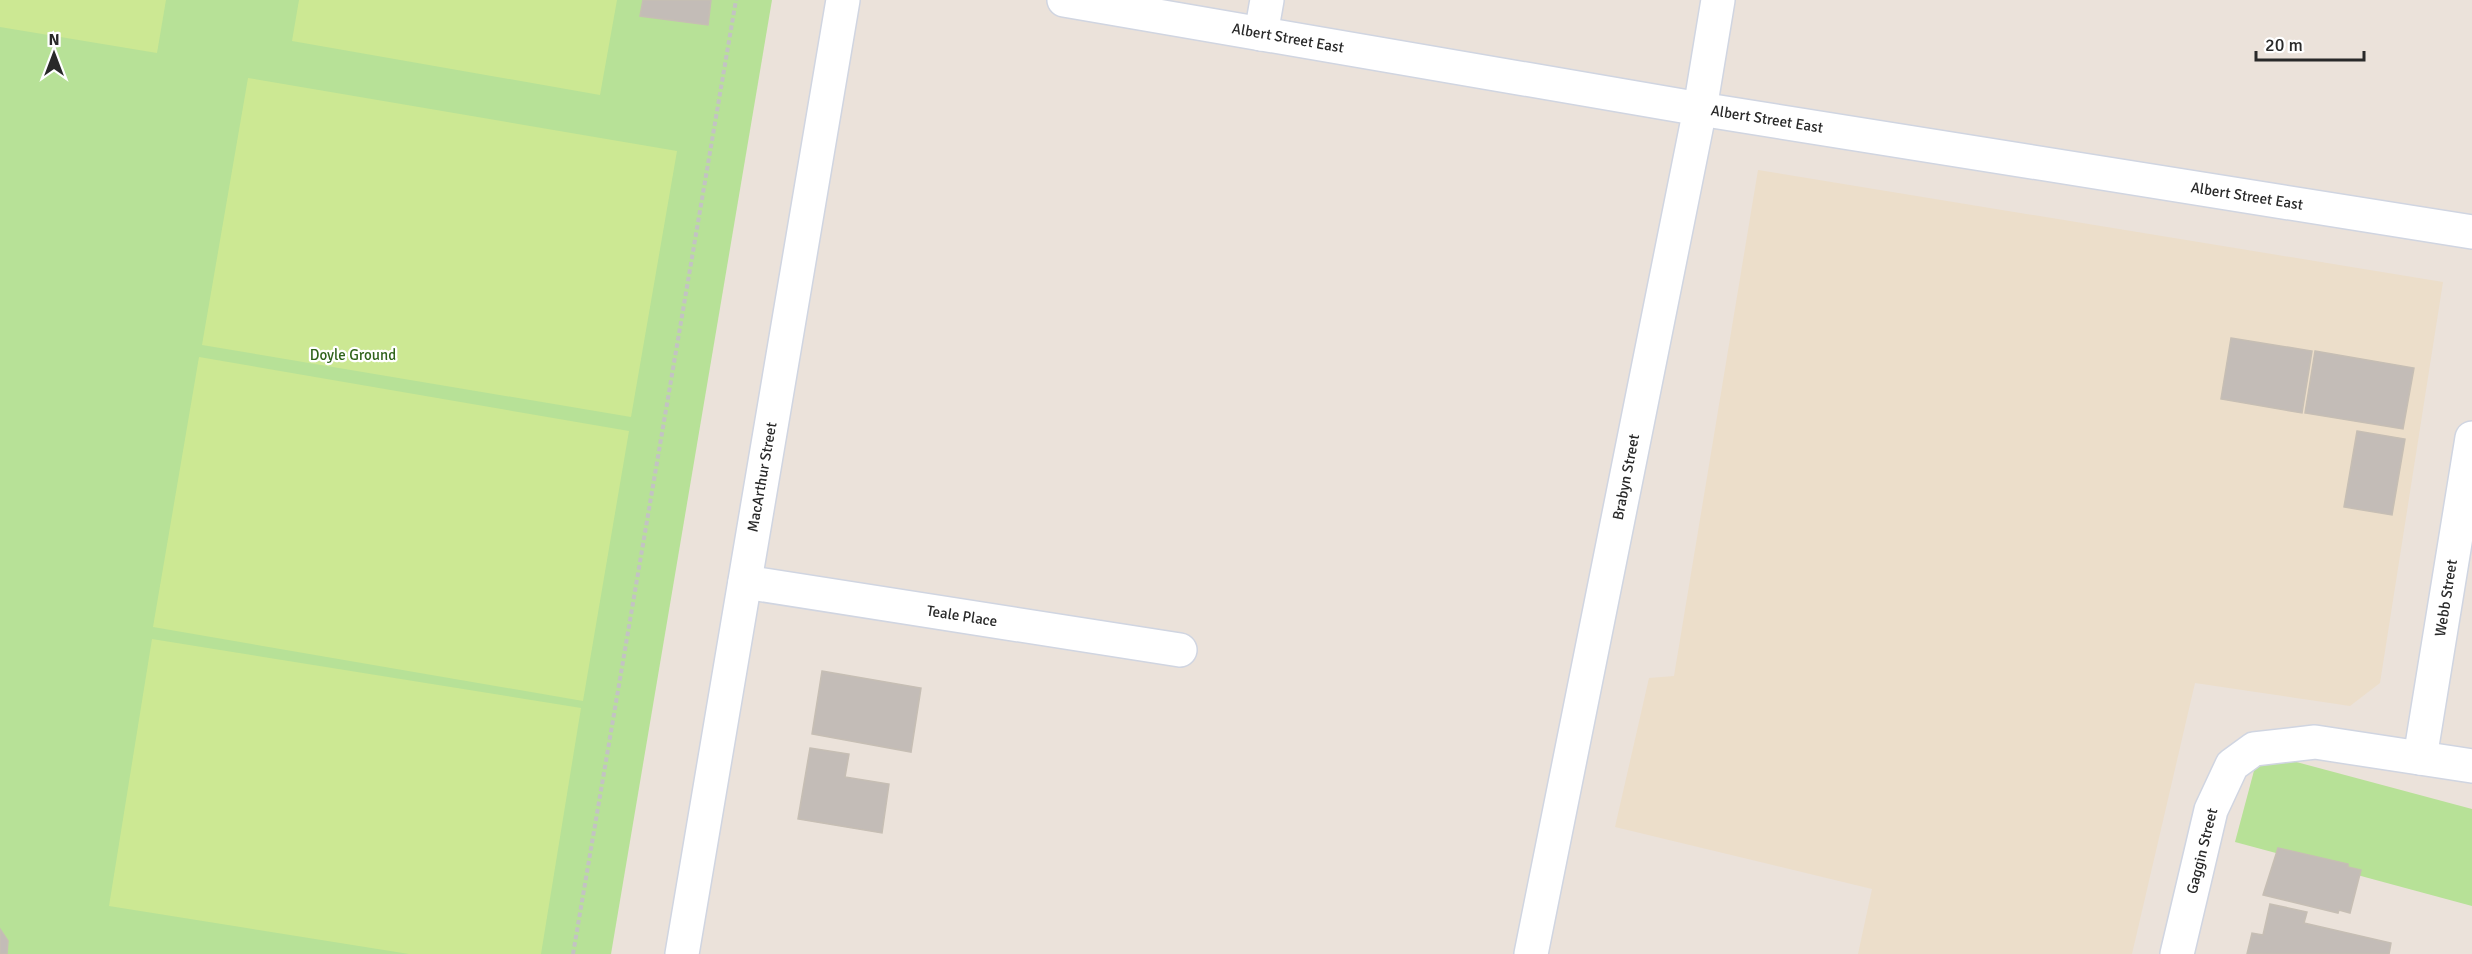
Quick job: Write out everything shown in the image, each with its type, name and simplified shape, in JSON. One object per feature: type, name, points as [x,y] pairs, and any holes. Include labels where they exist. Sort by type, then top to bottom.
[{"type":"street","name":"MacArthur Street","points":[[682,954],[843,0]]},
{"type":"street","name":"Albert Street East","points":[[1064,0],[1700,109],[2472,232]]},
{"type":"street","points":[[1261,34],[1267,0]]},
{"type":"street","name":"Brabyn Street","points":[[1531,954],[1700,109],[1718,0]]},
{"type":"street","name":"Webb Street","points":[[2420,758],[2472,438]]},
{"type":"street","name":"Teale Place","points":[[745,582],[1180,650]]},
{"type":"street","name":"Gaggin Street","points":[[2177,954],[2211,810],[2232,765],[2254,749],[2315,742],[2472,766]]},
{"type":"path","points":[[573,954],[736,0]]},
{"type":"shaded area","points":[[1758,170],[2443,282],[2380,683],[2350,706],[2195,683],[2132,954],[1858,954],[1872,889],[1615,827],[1649,678],[1674,676]]},
{"type":"green space","name":"Doyle Ground","points":[[0,0],[772,0],[611,954],[0,954]]},
{"type":"green space","points":[[0,0],[166,0],[157,53],[0,27]]},
{"type":"green space","points":[[299,0],[617,0],[600,95],[292,41]]},
{"type":"green space","points":[[248,78],[677,151],[631,417],[202,345]]},
{"type":"green space","points":[[199,357],[629,431],[583,701],[153,627]]},
{"type":"green space","points":[[152,639],[581,708],[541,954],[409,954],[109,906]]},
{"type":"green space","points":[[2259,752],[2472,809],[2472,906],[2235,842]]},
{"type":"building","points":[[643,0],[711,0],[708,25],[640,16]]},
{"type":"building","points":[[2231,338],[2312,351],[2302,413],[2221,399]]},
{"type":"building","points":[[2315,351],[2414,368],[2403,429],[2305,413]]},
{"type":"building","points":[[2357,431],[2405,439],[2392,515],[2344,507]]},
{"type":"building","points":[[822,671],[921,688],[911,752],[812,734]]},
{"type":"building","points":[[810,748],[849,754],[845,777],[889,784],[882,833],[798,819]]},
{"type":"building","points":[[2278,848],[2348,864],[2348,867],[2361,870],[2350,913],[2339,910],[2338,913],[2263,895]]},
{"type":"building","points":[[2270,904],[2307,912],[2304,923],[2391,943],[2389,954],[2247,954],[2252,933],[2263,935]]},
{"type":"building","points":[[0,929],[8,941],[7,954],[0,954]]}]
